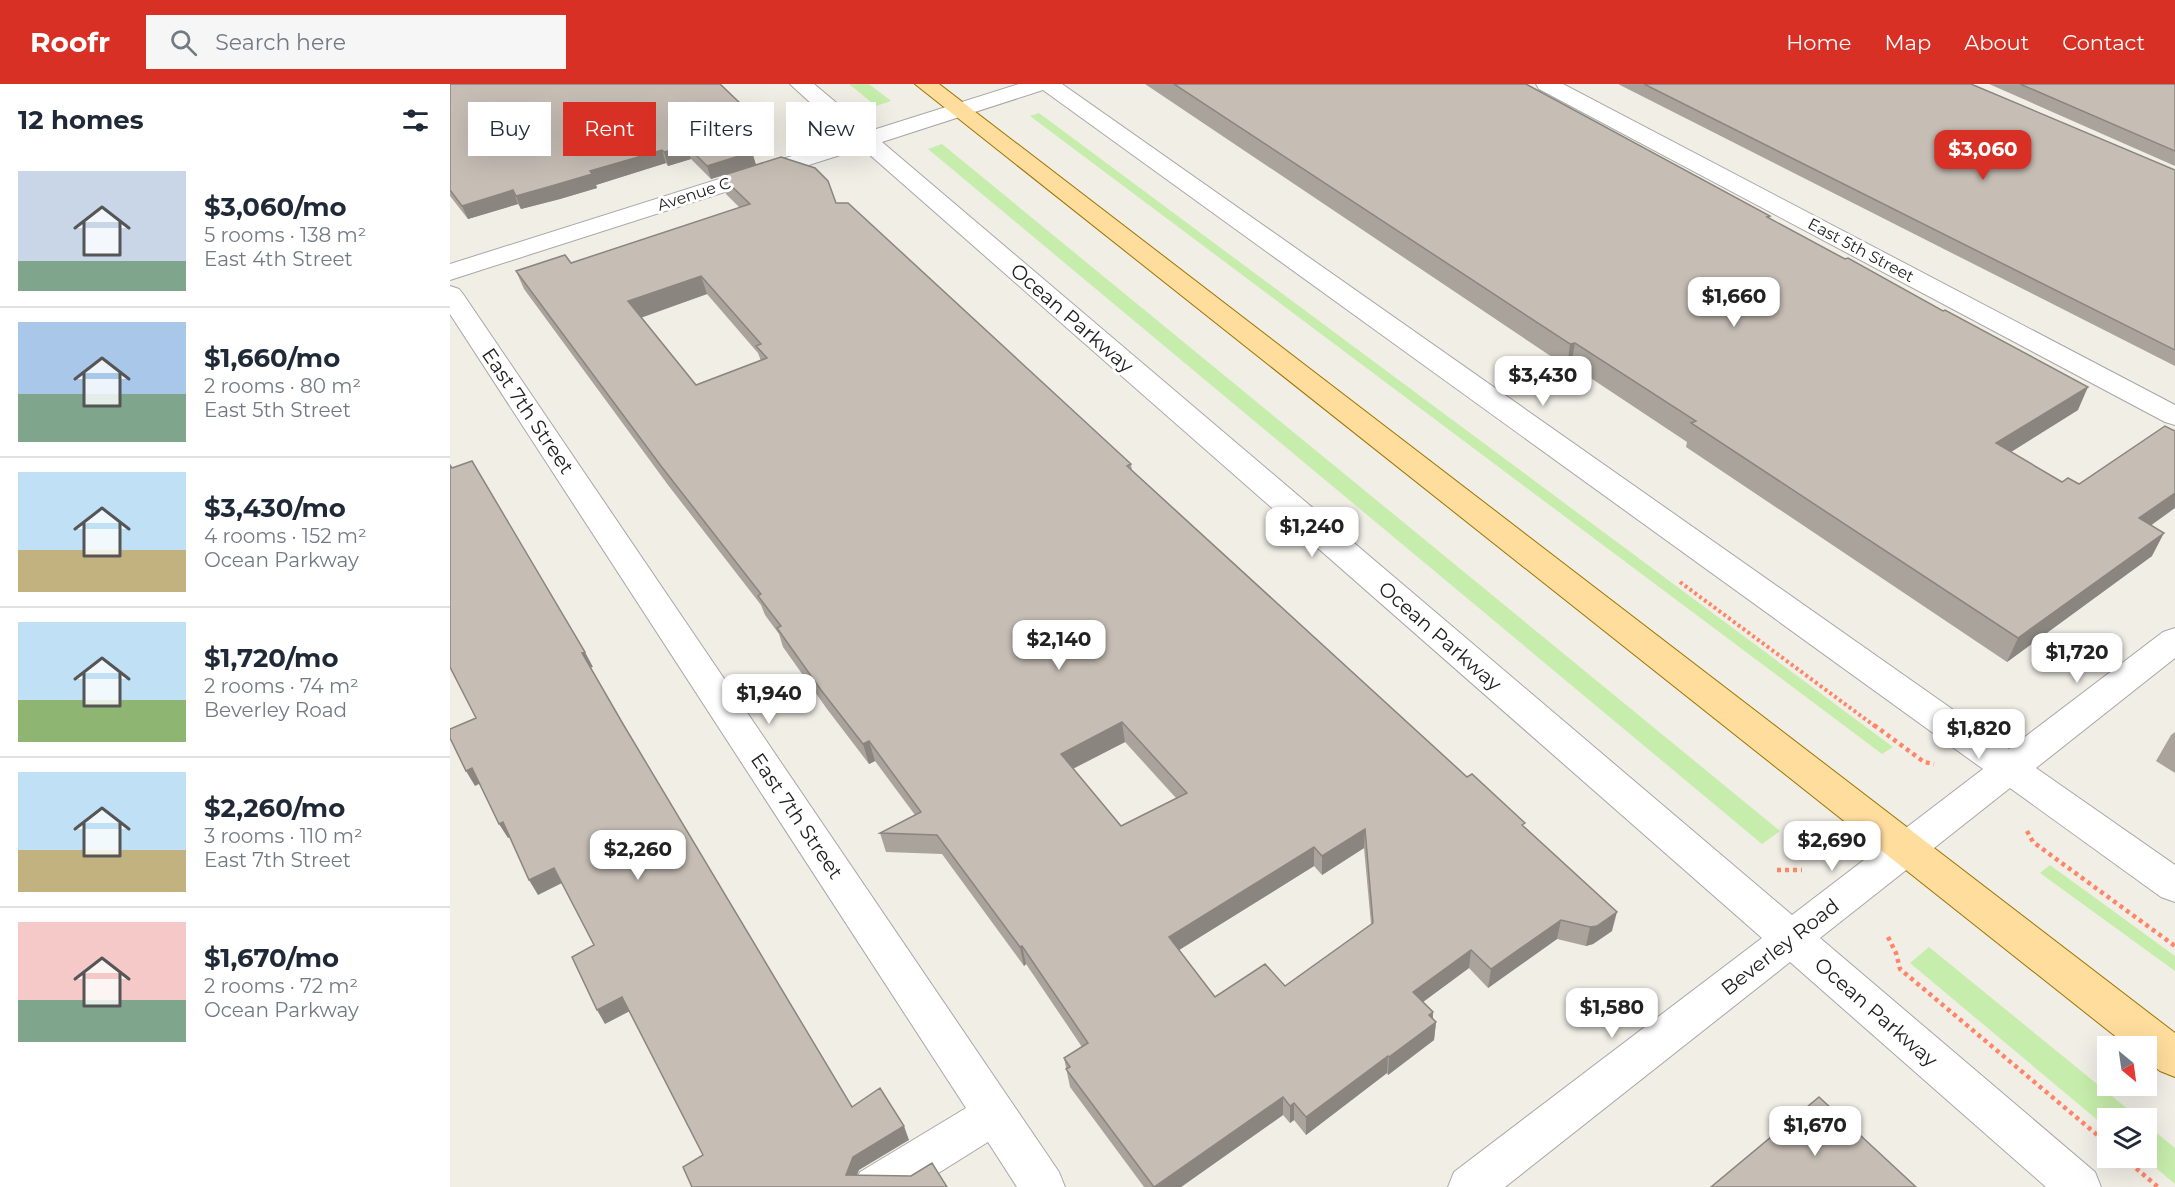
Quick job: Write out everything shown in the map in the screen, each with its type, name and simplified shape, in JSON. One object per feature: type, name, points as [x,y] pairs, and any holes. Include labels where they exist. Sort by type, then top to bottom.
[{"type":"main road","points":[[926,84],[2175,1058]]},
{"type":"street","name":"Ocean Parkway","points":[[801,84],[822,102]]},
{"type":"street","name":"Avenue C","points":[[876,137],[1041,84]]},
{"type":"street","points":[[1048,84],[2175,886]]},
{"type":"street","name":"East 5th Street","points":[[1546,84],[2175,416]]},
{"type":"street","name":"Ocean Parkway","points":[[876,149],[2079,1187]]},
{"type":"street","name":"Avenue C","points":[[450,272],[815,156]]},
{"type":"street","name":"East 7th Street","points":[[450,294],[1044,1187]]},
{"type":"street","name":"Beverley Road","points":[[1470,1187],[2175,640]]},
{"type":"street","points":[[876,1187],[995,1114]]},
{"type":"path","points":[[2025,827],[2033,843],[2175,946]]},
{"type":"path","points":[[1888,937],[1896,953],[1900,969],[2097,1135]]},
{"type":"path","points":[[2136,1168],[2158,1187]]},
{"type":"green space","points":[[849,84],[869,84],[891,101],[876,106],[876,102],[871,102]]},
{"type":"green space","points":[[1039,113],[1893,747],[1882,754],[1030,116]]},
{"type":"green space","points":[[942,144],[1780,831],[1762,844],[928,149]]},
{"type":"green space","points":[[2050,865],[2175,956],[2175,971],[2040,873]]},
{"type":"green space","points":[[1929,947],[2097,1084],[2097,1096],[2112,1096],[2127,1108],[2097,1108],[2097,1120],[1910,963]]},
{"type":"green space","points":[[2157,1133],[2175,1148],[2175,1184],[2156,1168]]},
{"type":"building","points":[[450,84],[720,84],[739,102],[668,102],[668,151],[664,152],[662,150],[656,152],[656,102],[563,102],[563,156],[641,156],[590,171],[592,174],[516,196],[513,190],[462,206],[450,190]]},
{"type":"building","points":[[1174,84],[1526,84],[1770,216],[1767,217],[2088,387],[1996,443],[2062,482],[2068,478],[2079,484],[2165,426],[2175,431],[2175,493],[2139,518],[2164,533],[2018,638],[1691,423],[1696,421],[1575,343],[1570,344]]},
{"type":"building","points":[[1644,84],[1971,84],[2175,170],[2175,350]]},
{"type":"building","points":[[2020,84],[2175,84],[2175,151]]},
{"type":"building","points":[[697,156],[739,156],[707,166]]},
{"type":"building","points":[[781,157],[815,168],[828,181],[836,203],[848,203],[1131,464],[1127,466],[1467,777],[1472,774],[1525,823],[1522,825],[1617,912],[1597,926],[1590,927],[1561,920],[1491,969],[1471,950],[1413,992],[1433,1012],[1429,1015],[1436,1022],[1306,1117],[1294,1103],[1290,1106],[1283,1097],[1154,1187],[1066,1069],[1070,1067],[1064,1058],[1088,1043],[1022,946],[1020,947],[937,835],[880,833],[921,812],[869,741],[863,744],[821,690],[777,628],[781,626],[758,596],[761,594],[661,466],[516,271],[565,255],[571,263],[750,204],[721,176]],"holes":[[[701,276],[761,344],[756,346],[767,358],[696,385],[628,301]],[[1122,722],[1187,793],[1121,826],[1061,754]],[[1365,829],[1373,923],[1285,986],[1265,964],[1215,997],[1169,937],[1314,847],[1322,856]]]},
{"type":"building","points":[[472,461],[585,652],[582,653],[623,724],[852,1107],[880,1088],[904,1126],[853,1157],[846,1175],[911,1176],[932,1163],[947,1187],[692,1187],[683,1167],[703,1155],[622,997],[597,1010],[572,957],[594,945],[554,868],[529,880],[503,822],[499,824],[472,768],[466,771],[450,738],[450,729],[476,718],[450,667],[450,465],[452,468]]},
{"type":"building","points":[[1819,1097],[1916,1187],[1711,1187]]}]
